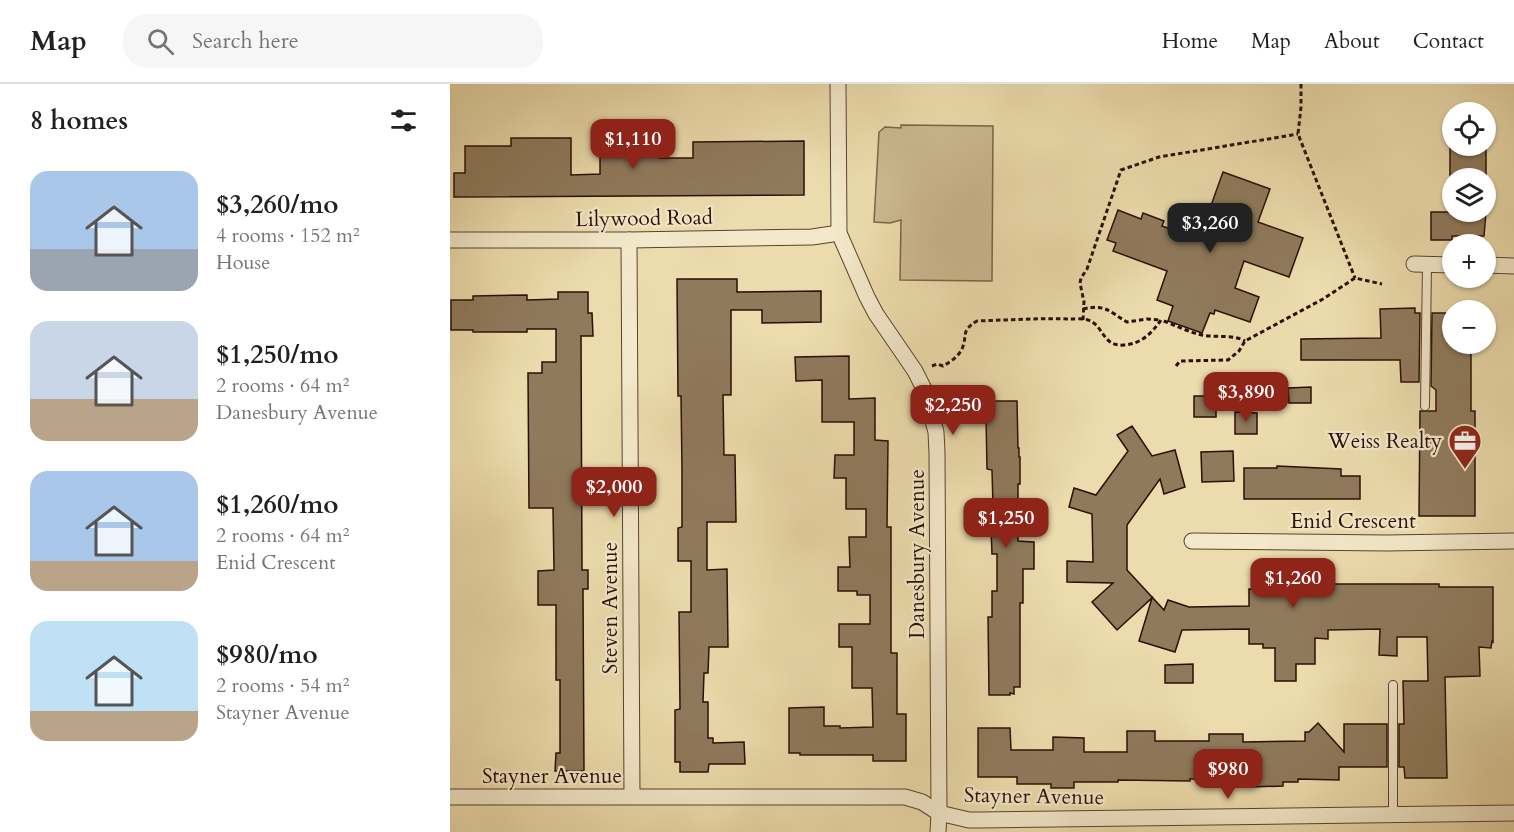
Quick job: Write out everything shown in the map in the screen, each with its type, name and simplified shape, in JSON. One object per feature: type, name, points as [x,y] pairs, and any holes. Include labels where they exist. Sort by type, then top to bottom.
[{"type":"street","name":"Danesbury Avenue","points":[[838,84],[839,233],[876,314],[924,388],[936,432],[938,453],[938,832]]},
{"type":"street","name":"Lilywood Road","points":[[450,240],[812,237],[839,233]]},
{"type":"street","name":"Steven Avenue","points":[[629,240],[632,796]]},
{"type":"street","points":[[1421,264],[1442,265]]},
{"type":"street","points":[[1496,265],[1514,266]]},
{"type":"street","name":"Enid Crescent","points":[[1192,541],[1388,543],[1514,541]]},
{"type":"street","name":"Stayner Avenue","points":[[450,797],[905,797],[922,802],[939,813],[969,820],[1514,813]]},
{"type":"lane","points":[[1421,264],[1425,406]]},
{"type":"lane","points":[[1393,685],[1394,814]]},
{"type":"path","points":[[1301,84],[1298,134],[1355,278]]},
{"type":"path","points":[[1083,320],[1084,302],[1081,278],[1087,269],[1121,170],[1159,157],[1298,134]]},
{"type":"path","points":[[1176,366],[1180,361],[1228,360],[1239,351],[1245,341],[1323,299],[1355,278],[1382,284]]},
{"type":"path","points":[[1083,309],[1103,307],[1126,322],[1146,319],[1161,320],[1200,335],[1239,337],[1245,341]]},
{"type":"path","points":[[930,367],[937,364],[943,366],[952,361],[961,351],[964,333],[969,325],[977,321],[1056,318],[1089,320],[1108,342],[1125,345],[1138,342],[1146,337],[1161,320]]},
{"type":"shaded area","points":[[901,125],[993,126],[992,281],[900,280],[901,220],[890,223],[874,222],[879,132],[885,127],[901,128]]},
{"type":"building","points":[[600,136],[629,136],[629,141],[659,141],[659,158],[693,158],[693,142],[804,141],[804,195],[454,197],[454,173],[465,173],[465,146],[511,146],[511,138],[571,138],[571,175],[600,174]]},
{"type":"building","points":[[1450,156],[1486,156],[1486,168],[1450,168]]},
{"type":"building","points":[[1223,172],[1270,189],[1258,222],[1303,238],[1289,277],[1244,261],[1235,288],[1259,297],[1250,322],[1215,310],[1214,314],[1210,313],[1202,333],[1168,321],[1173,306],[1157,300],[1167,271],[1113,251],[1116,243],[1107,240],[1118,210],[1141,219],[1143,213],[1164,221],[1162,226],[1199,239]]},
{"type":"building","points":[[1431,212],[1442,212],[1442,222],[1485,222],[1484,234],[1442,234],[1442,240],[1431,240]]},
{"type":"building","points":[[677,279],[737,279],[737,292],[821,291],[821,322],[762,323],[762,310],[731,310],[731,395],[723,395],[724,455],[735,455],[736,522],[707,522],[707,570],[727,569],[728,647],[709,647],[708,673],[704,673],[703,702],[708,702],[708,738],[713,738],[713,743],[744,742],[745,764],[709,764],[708,772],[680,772],[680,762],[675,762],[675,710],[680,709],[679,612],[691,612],[691,561],[678,561],[678,528],[682,527],[682,470],[681,396],[678,396]]},
{"type":"building","points":[[558,292],[588,292],[588,313],[592,313],[593,336],[581,336],[582,570],[588,570],[588,589],[583,589],[584,771],[555,771],[556,753],[560,753],[560,680],[556,680],[556,605],[538,605],[538,571],[554,570],[553,508],[529,508],[528,373],[542,373],[542,362],[556,362],[556,329],[527,329],[527,332],[451,330],[451,300],[473,300],[473,296],[527,295],[527,300],[558,299]]},
{"type":"building","points":[[1415,308],[1415,313],[1420,313],[1419,382],[1401,382],[1400,360],[1301,360],[1301,339],[1381,338],[1380,309]]},
{"type":"building","points":[[1432,313],[1442,313],[1442,354],[1471,354],[1471,411],[1475,411],[1475,516],[1419,516],[1420,411],[1436,411],[1436,390],[1431,386]]},
{"type":"building","points":[[849,356],[849,399],[875,398],[875,440],[888,441],[887,527],[891,527],[891,653],[897,653],[897,714],[906,714],[906,761],[873,761],[873,755],[789,753],[789,708],[824,707],[824,726],[873,727],[872,688],[852,688],[852,647],[839,647],[839,624],[870,624],[870,595],[857,595],[857,591],[838,591],[838,567],[850,567],[849,537],[866,537],[866,509],[846,509],[846,478],[834,478],[835,455],[854,455],[854,422],[822,422],[822,380],[796,381],[795,357]]},
{"type":"building","points":[[1311,387],[1311,403],[1289,403],[1288,388]]},
{"type":"building","points":[[1194,396],[1216,396],[1216,417],[1194,417]]},
{"type":"building","points":[[991,401],[1017,401],[1020,457],[1018,541],[1034,542],[1034,569],[1023,569],[1023,603],[1020,603],[1020,687],[1014,687],[1014,694],[1010,693],[1010,695],[989,695],[988,617],[992,617],[992,591],[997,591],[997,554],[992,554],[991,528],[987,528],[987,506],[993,506],[992,470],[987,469],[986,417],[992,417]]},
{"type":"building","points":[[1235,412],[1257,413],[1257,434],[1235,434]]},
{"type":"building","points":[[1132,426],[1152,456],[1175,450],[1185,487],[1164,494],[1160,479],[1127,525],[1127,570],[1164,610],[1168,600],[1189,607],[1249,606],[1249,589],[1306,590],[1306,584],[1439,584],[1439,587],[1493,587],[1493,642],[1491,648],[1479,647],[1480,676],[1445,677],[1447,778],[1405,778],[1404,767],[1399,767],[1399,724],[1404,724],[1403,681],[1428,681],[1427,637],[1397,637],[1397,656],[1379,655],[1380,629],[1328,630],[1328,639],[1315,638],[1315,664],[1296,664],[1296,681],[1275,681],[1275,648],[1263,648],[1263,644],[1249,644],[1249,629],[1182,630],[1175,652],[1139,641],[1152,598],[1117,630],[1092,602],[1113,583],[1067,582],[1067,561],[1093,562],[1092,514],[1069,507],[1074,488],[1096,495],[1128,451],[1117,435]]},
{"type":"building","points":[[1233,451],[1234,481],[1202,482],[1201,452]]},
{"type":"building","points":[[1277,466],[1341,469],[1341,476],[1360,476],[1360,499],[1244,499],[1244,468],[1277,468]]},
{"type":"building","points":[[1193,664],[1193,683],[1165,683],[1165,665]]},
{"type":"building","points":[[1318,723],[1344,752],[1344,724],[1387,724],[1387,767],[1339,767],[1339,780],[1298,779],[1298,782],[1283,782],[1283,786],[1249,787],[1249,778],[1199,777],[1199,779],[1190,779],[1190,781],[1074,782],[1074,788],[1051,788],[1051,784],[1017,784],[1017,777],[978,777],[978,728],[1010,728],[1011,750],[1053,750],[1053,737],[1084,738],[1084,752],[1127,752],[1127,731],[1155,731],[1155,741],[1209,741],[1209,734],[1243,734],[1243,742],[1305,741],[1305,732],[1309,732]]},
{"type":"place","name":"Weiss Realty","points":[[1465,470]]}]
